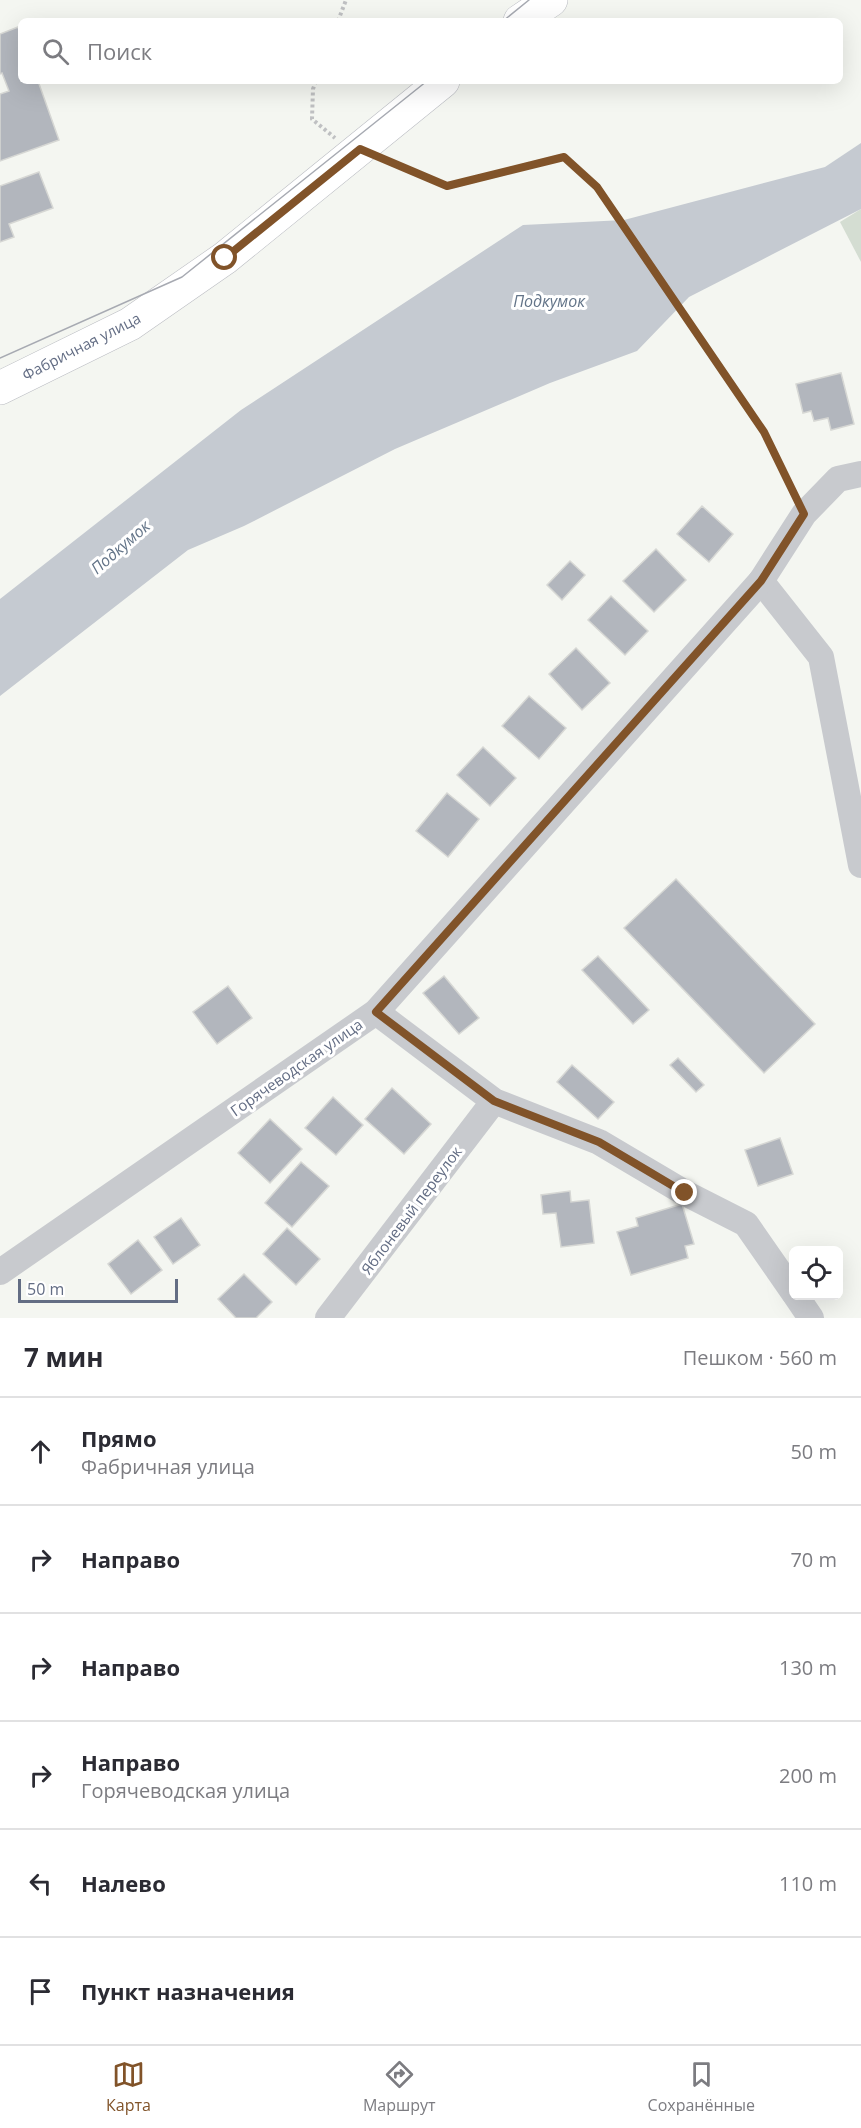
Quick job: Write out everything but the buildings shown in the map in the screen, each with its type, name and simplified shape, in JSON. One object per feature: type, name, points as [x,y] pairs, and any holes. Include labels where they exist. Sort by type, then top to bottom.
[{"type":"main road","points":[[524,18],[550,0]]},
{"type":"main road","name":"Фабричная улица","points":[[0,388],[130,324],[225,258],[439,84]]},
{"type":"street","name":"Горячеводская улица","points":[[0,1272],[376,1012],[761,581],[804,514],[838,479],[861,474]]},
{"type":"street","points":[[761,581],[821,657],[861,865]]},
{"type":"street","points":[[376,1012],[494,1101],[599,1142],[685,1193],[746,1224],[789,1287]]},
{"type":"street","name":"Яблоневый переулок","points":[[328,1318],[494,1101]]},
{"type":"street","points":[[798,1300],[811,1318]]},
{"type":"path","points":[[339,18],[346,0]]},
{"type":"path","points":[[315,84],[312,119],[337,140],[447,186],[564,157],[597,187],[764,432],[804,514]]},
{"type":"shaded area","points":[[861,209],[861,262],[840,222]]},
{"type":"water","name":"Подкумок","points":[[861,143],[861,209],[689,297],[637,351],[550,383],[395,449],[244,526],[188,550],[0,696],[0,599],[241,410],[523,225],[624,220],[825,167]]},
{"type":"tram line","points":[[507,18],[529,0]]},
{"type":"tram line","points":[[0,358],[182,277],[423,84]]},
{"type":"route","points":[[225,258],[360,149],[447,186],[564,157],[597,187],[764,432],[804,514],[761,581],[376,1012],[494,1101],[599,1142],[685,1193]]}]
